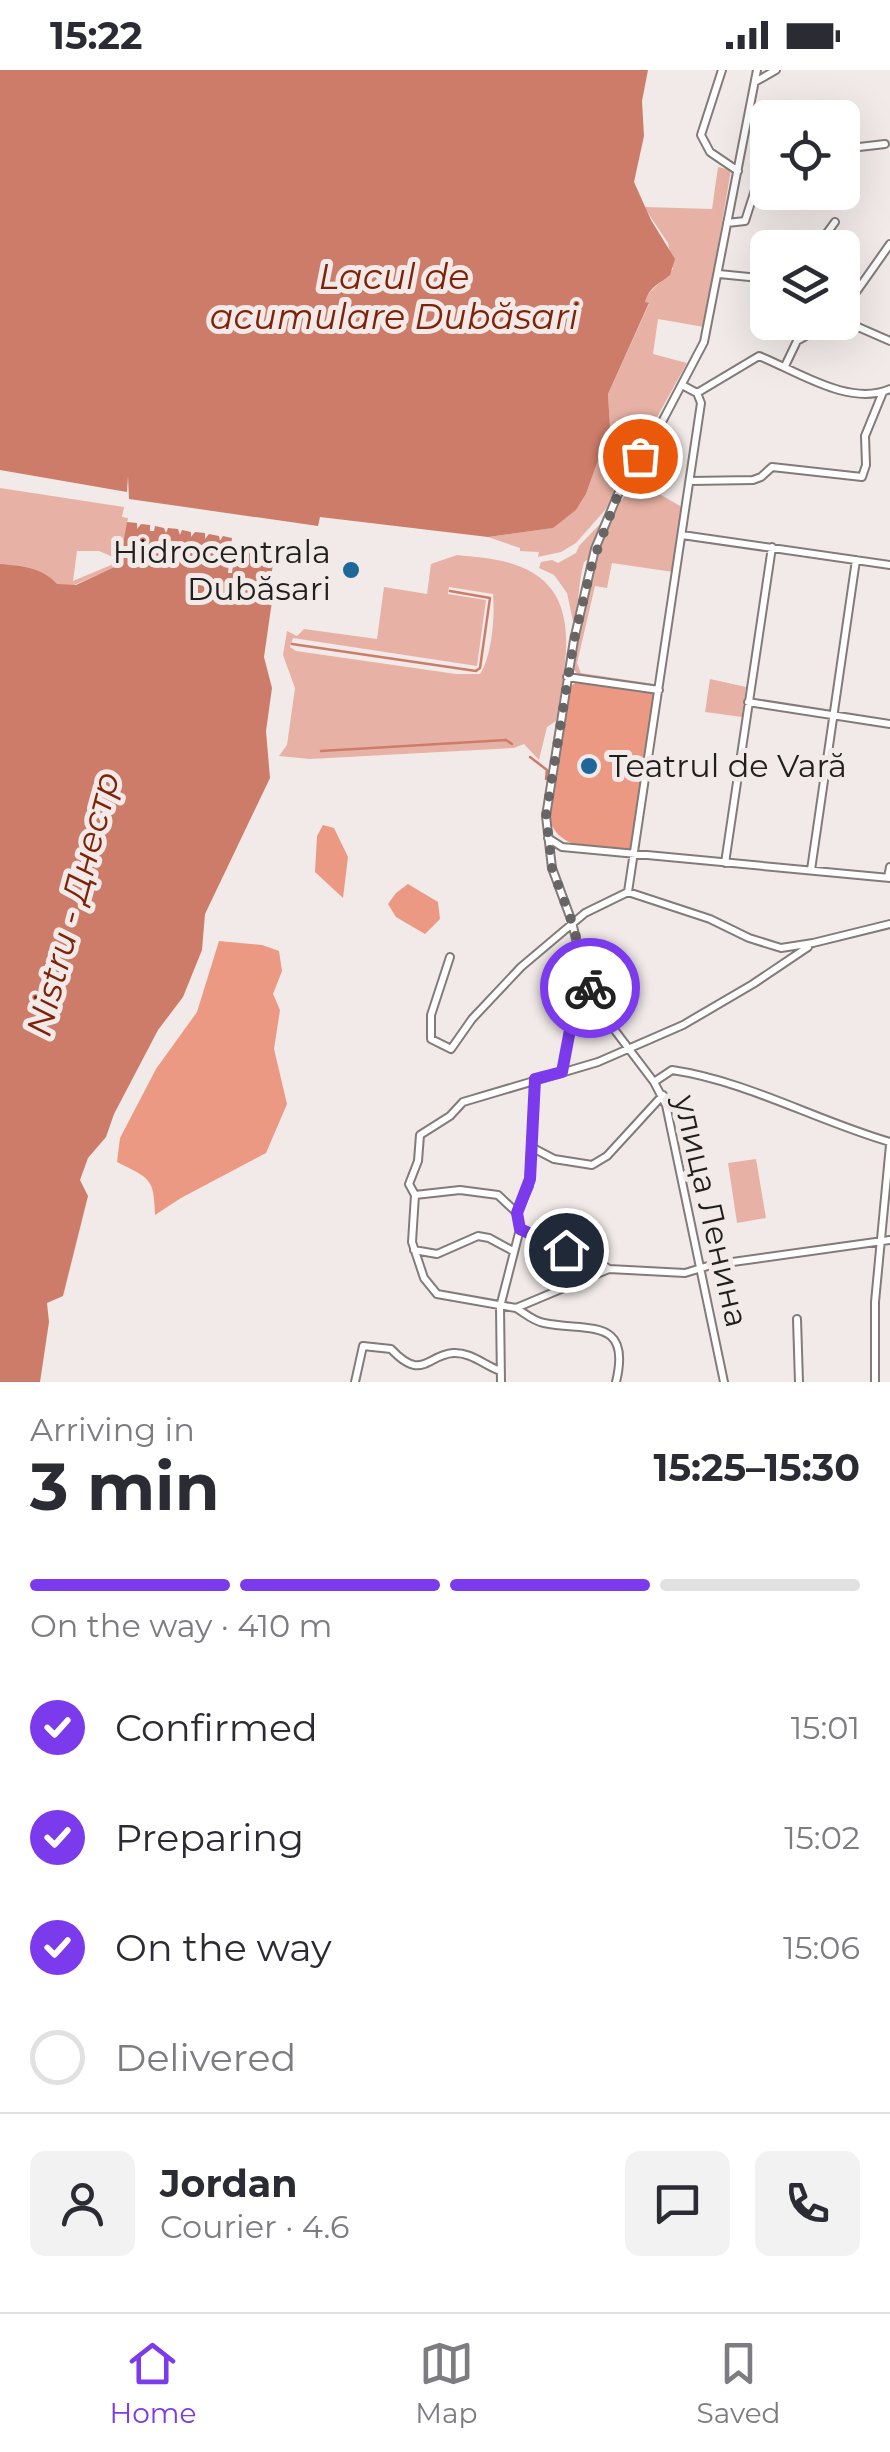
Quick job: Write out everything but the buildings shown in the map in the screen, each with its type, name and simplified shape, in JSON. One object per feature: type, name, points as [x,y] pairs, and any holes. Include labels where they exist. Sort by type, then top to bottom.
[{"type":"street","points":[[722,70],[700,135],[710,152],[738,171]]},
{"type":"street","name":"улица Ленина","points":[[724,1382],[663,1095],[604,1016],[585,978],[572,922],[552,868],[547,838],[548,795],[567,677],[600,536],[618,494],[704,342],[757,70]]},
{"type":"street","points":[[755,82],[776,70]]},
{"type":"street","points":[[860,147],[889,144]]},
{"type":"street","points":[[727,223],[746,221],[750,207]]},
{"type":"street","points":[[829,230],[835,222]]},
{"type":"street","points":[[860,286],[890,244]]},
{"type":"street","points":[[718,274],[750,277]]},
{"type":"street","points":[[860,328],[890,341]]},
{"type":"street","points":[[785,366],[800,340]]},
{"type":"street","points":[[690,481],[752,480],[772,467],[862,477],[866,465],[865,436],[886,390],[846,391],[760,356],[697,392]]},
{"type":"street","points":[[682,384],[697,392],[701,403]]},
{"type":"street","points":[[628,892],[701,403],[714,384]]},
{"type":"street","points":[[682,535],[890,565]]},
{"type":"street","points":[[725,863],[772,548]]},
{"type":"street","points":[[812,870],[856,560]]},
{"type":"street","points":[[567,677],[658,690]]},
{"type":"street","points":[[748,702],[890,724]]},
{"type":"street","points":[[547,838],[562,847],[889,878],[890,866]]},
{"type":"street","points":[[450,957],[431,1016],[431,1040],[446,1048],[454,1048],[492,996],[572,922],[628,892],[781,948],[890,924]]},
{"type":"street","points":[[616,1382],[619,1349],[610,1333],[543,1323],[516,1308],[437,1294],[424,1278],[411,1236],[415,1195],[410,1184],[422,1132],[450,1116],[464,1102],[562,1072],[684,1025],[813,944]]},
{"type":"street","points":[[562,1072],[570,1030],[604,1016]]},
{"type":"street","points":[[654,1082],[672,1070],[700,1074],[890,1144],[886,1240],[875,1302],[875,1382]]},
{"type":"street","points":[[517,1213],[529,1186],[535,1079]]},
{"type":"street","points":[[533,1148],[554,1159],[592,1165],[607,1156],[663,1095]]},
{"type":"street","points":[[415,1195],[460,1190],[498,1194],[517,1213],[520,1229],[500,1307],[500,1382]]},
{"type":"street","points":[[520,1229],[593,1258],[609,1269]]},
{"type":"street","points":[[414,1250],[436,1254],[478,1236],[513,1251]]},
{"type":"street","points":[[516,1308],[609,1269],[685,1273],[886,1240]]},
{"type":"street","points":[[797,1319],[799,1382]]},
{"type":"street","points":[[355,1382],[363,1346],[391,1349],[405,1364],[418,1368],[454,1353],[468,1354],[498,1370]]},
{"type":"shaded area","points":[[718,167],[731,170],[704,327],[658,319],[653,354],[687,363],[606,509],[576,543],[561,552],[538,557],[539,552],[520,551],[488,537],[552,528],[576,510],[586,494],[610,427],[608,394],[649,304],[644,302],[646,296],[673,269],[668,243],[644,207],[712,209]]},
{"type":"shaded area","points":[[0,488],[124,507],[122,517],[128,518],[119,566],[74,585],[0,1026]],"holes":[[[77,551],[99,551],[113,557],[111,565],[73,581]]]},
{"type":"shaded area","points":[[661,495],[682,507],[673,572],[612,563],[607,588],[595,586],[577,663],[581,673],[654,684],[652,687],[579,676],[571,666],[589,577],[603,531],[624,497]]},
{"type":"shaded area","points":[[602,522],[590,558],[584,562],[574,626],[567,593],[554,575],[539,568],[541,562],[558,563],[576,553]]},
{"type":"shaded area","points":[[457,555],[499,560],[536,575],[552,590],[566,630],[566,652],[556,721],[547,727],[539,760],[524,744],[514,748],[310,759],[279,756],[287,745],[295,688],[283,655],[287,631],[297,636],[304,629],[377,639],[384,587],[427,594],[431,564]],"holes":[[[449,587],[493,594],[492,636],[480,674],[456,674],[290,647],[293,638],[477,666],[486,600],[448,594]]]},
{"type":"shaded area","points":[[710,679],[746,687],[742,717],[705,712]]},
{"type":"shaded area","points":[[577,682],[650,692],[655,697],[634,847],[630,850],[572,843],[555,831],[550,821],[569,687]]},
{"type":"shaded area","points":[[323,825],[334,828],[348,857],[343,898],[315,872],[317,836]]},
{"type":"shaded area","points":[[408,884],[438,902],[440,919],[425,934],[396,917],[388,904]]},
{"type":"shaded area","points":[[219,941],[262,945],[279,951],[282,971],[273,994],[280,1010],[274,1049],[287,1104],[266,1153],[155,1215],[148,1181],[117,1162],[120,1138],[156,1069],[197,1012]]},
{"type":"shaded area","points":[[756,1159],[766,1218],[737,1223],[728,1163]]},
{"type":"water","name":"Lacul de acumulare Dubăsari","points":[[0,70],[648,70],[642,101],[644,136],[634,182],[675,259],[670,275],[647,297],[645,302],[649,303],[608,394],[610,427],[586,494],[576,510],[553,528],[488,537],[320,517],[318,526],[129,499],[128,476],[127,492],[0,470]]},
{"type":"water","name":"Nistru - Днестр","points":[[127,522],[137,523],[137,529],[141,524],[150,525],[150,531],[155,526],[164,528],[166,533],[168,528],[178,529],[180,535],[182,530],[191,532],[191,537],[195,532],[205,533],[205,539],[209,534],[219,536],[220,541],[223,536],[232,538],[228,573],[232,573],[235,550],[274,556],[270,586],[274,587],[264,657],[272,688],[266,731],[270,778],[205,914],[202,950],[183,997],[158,1030],[106,1137],[88,1158],[80,1180],[88,1196],[63,1296],[47,1303],[49,1322],[40,1382],[0,1382],[0,564],[38,571],[57,584],[76,585],[119,565]]},
{"type":"waterway","points":[[292,644],[476,671],[480,668],[490,598],[450,591]]},
{"type":"waterway","points":[[321,751],[506,740],[512,744]]},
{"type":"waterway","points":[[530,757],[547,770],[546,779]]},
{"type":"way so far","points":[[590,988],[552,868],[546,816],[574,640],[592,564],[618,494],[640,456]]},
{"type":"place","name":"Hidrocentrala Dubăsari","points":[[351,570]]},
{"type":"place","name":"Teatrul de Vară","points":[[589,766]]},
{"type":"route","points":[[566,1250],[520,1229],[517,1213],[529,1186],[535,1079],[562,1072],[570,1030],[604,1016],[590,988]]}]
